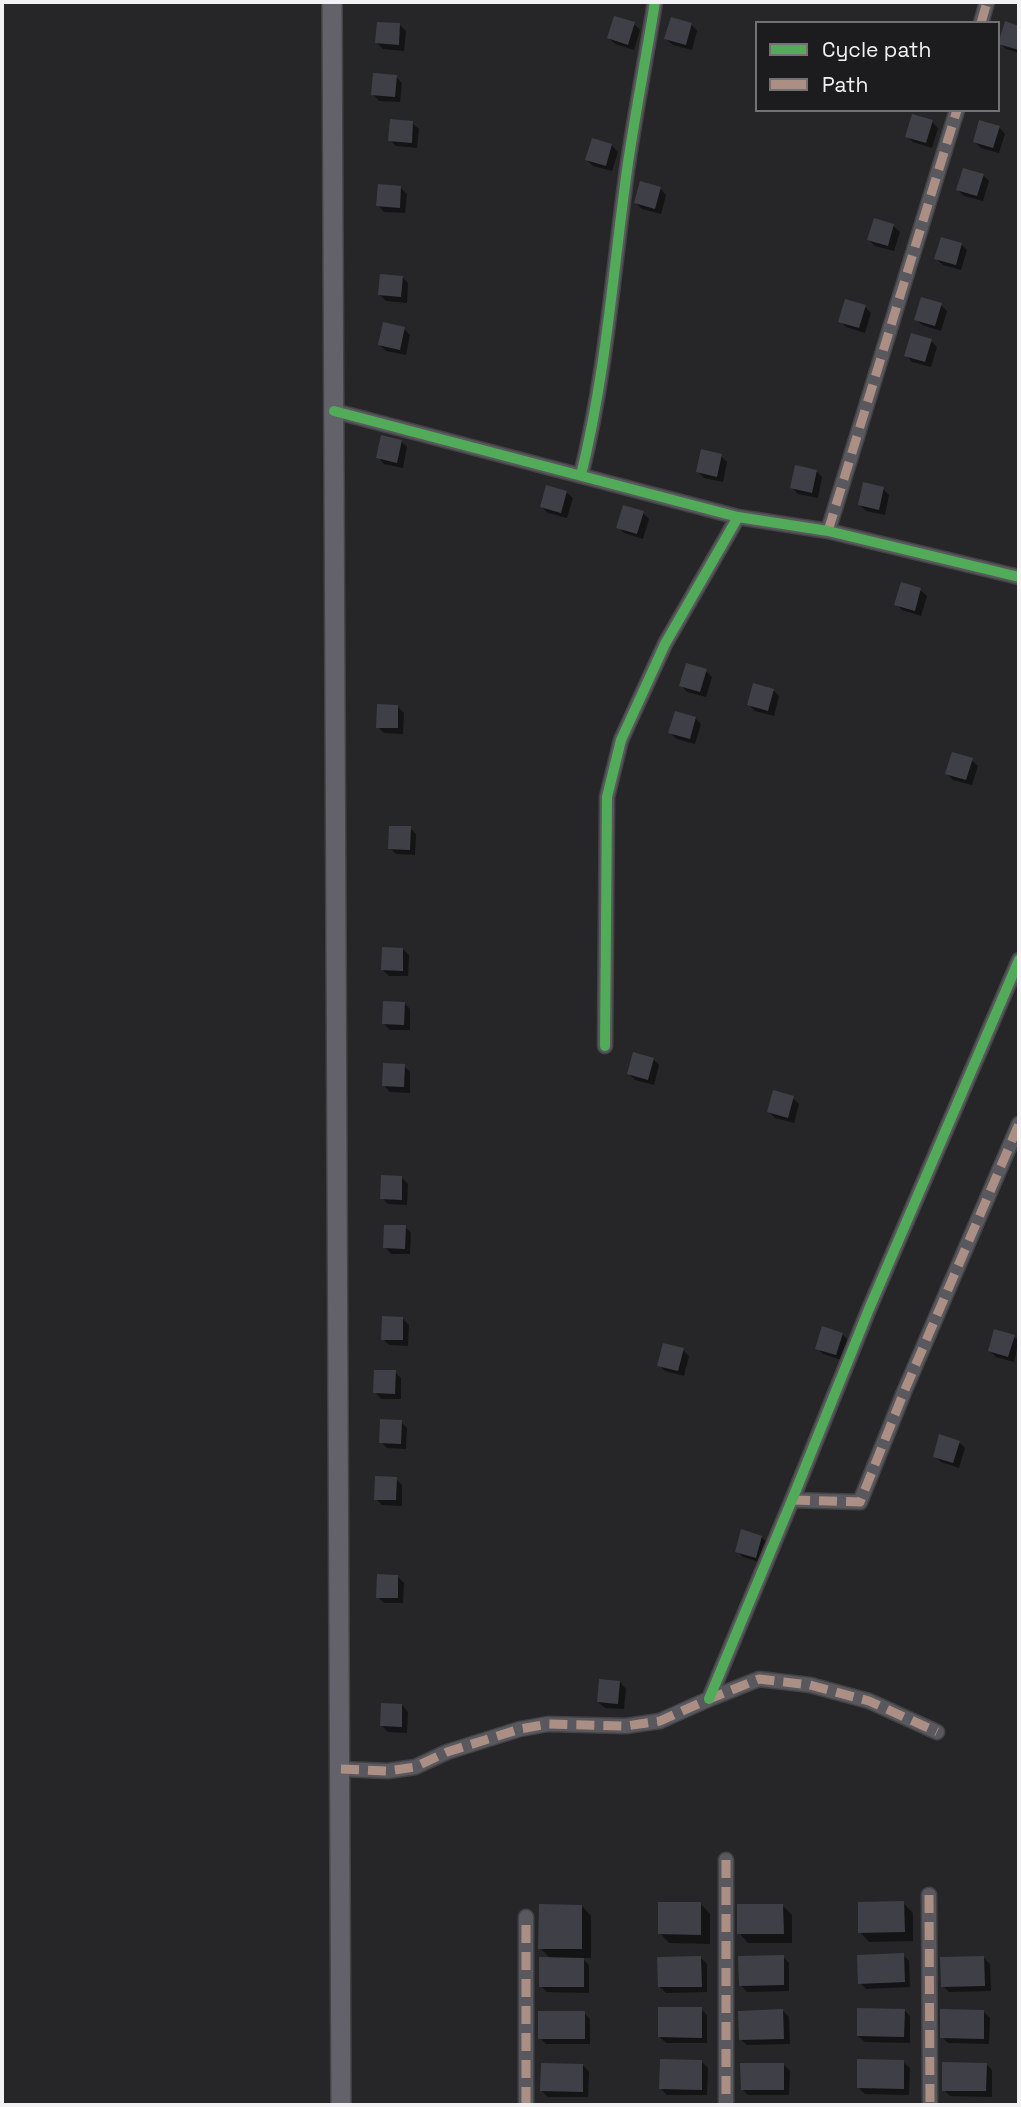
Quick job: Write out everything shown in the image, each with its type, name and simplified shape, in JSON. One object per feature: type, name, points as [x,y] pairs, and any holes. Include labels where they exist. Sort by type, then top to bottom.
[{"type":"main road","points":[[332,2],[341,2105]]},
{"type":"street","points":[[581,475],[593,425],[606,348],[627,169],[655,2]]},
{"type":"street","points":[[982,21],[987,2]]},
{"type":"street","points":[[828,531],[956,112]]},
{"type":"street","points":[[334,411],[738,517],[828,531],[1019,577]]},
{"type":"street","points":[[605,1046],[607,797],[621,740],[665,644],[738,517]]},
{"type":"street","points":[[709,1699],[869,1308],[1019,960]]},
{"type":"street","points":[[792,1500],[860,1502],[1019,1124]]},
{"type":"street","points":[[341,1769],[388,1771],[415,1767],[447,1752],[520,1729],[548,1724],[626,1726],[660,1721],[759,1679],[810,1685],[869,1701],[937,1732]]},
{"type":"street","points":[[726,1860],[726,2105]]},
{"type":"street","points":[[929,1895],[929,2105]]},
{"type":"street","points":[[526,1917],[526,2105]]},
{"type":"building","points":[[614,16],[635,22],[628,45],[607,38]]},
{"type":"building","points":[[671,17],[692,23],[686,45],[664,39]]},
{"type":"building","points":[[1005,21],[1019,26],[1019,50],[1000,45]]},
{"type":"building","points":[[377,22],[400,23],[399,45],[375,43]]},
{"type":"building","points":[[373,73],[397,75],[395,97],[371,95]]},
{"type":"building","points":[[912,114],[933,120],[926,143],[905,137]]},
{"type":"building","points":[[390,119],[413,121],[412,143],[388,141]]},
{"type":"building","points":[[979,120],[1000,126],[993,148],[973,142]]},
{"type":"building","points":[[592,138],[612,144],[606,166],[585,160]]},
{"type":"building","points":[[963,168],[984,174],[977,196],[956,190]]},
{"type":"building","points":[[640,181],[661,187],[655,209],[634,203]]},
{"type":"building","points":[[378,184],[401,186],[400,208],[376,206]]},
{"type":"building","points":[[874,218],[894,224],[888,246],[867,240]]},
{"type":"building","points":[[941,237],[962,243],[956,265],[934,259]]},
{"type":"building","points":[[380,274],[403,276],[401,297],[378,295]]},
{"type":"building","points":[[921,297],[942,303],[935,326],[914,320]]},
{"type":"building","points":[[845,299],[866,305],[859,328],[838,322]]},
{"type":"building","points":[[383,322],[405,327],[400,350],[378,345]]},
{"type":"building","points":[[911,333],[932,339],[925,362],[904,356]]},
{"type":"building","points":[[381,435],[402,440],[397,463],[376,458]]},
{"type":"building","points":[[701,449],[722,454],[717,477],[696,472]]},
{"type":"building","points":[[795,465],[817,470],[812,493],[790,488]]},
{"type":"building","points":[[863,482],[884,487],[879,510],[858,505]]},
{"type":"building","points":[[546,485],[567,491],[561,513],[540,507]]},
{"type":"building","points":[[623,505],[644,511],[637,534],[616,528]]},
{"type":"building","points":[[901,582],[921,588],[915,611],[894,605]]},
{"type":"building","points":[[686,663],[707,669],[700,692],[679,686]]},
{"type":"building","points":[[753,683],[774,689],[768,711],[747,705]]},
{"type":"building","points":[[377,704],[398,705],[398,728],[376,728]]},
{"type":"building","points":[[675,711],[696,717],[690,739],[668,733]]},
{"type":"building","points":[[952,752],[973,758],[966,780],[945,774]]},
{"type":"building","points":[[389,826],[411,826],[410,850],[388,849]]},
{"type":"building","points":[[382,947],[403,948],[403,971],[381,970]]},
{"type":"building","points":[[383,1001],[405,1002],[404,1025],[382,1024]]},
{"type":"building","points":[[633,1052],[654,1058],[648,1080],[627,1074]]},
{"type":"building","points":[[383,1063],[405,1064],[404,1087],[382,1086]]},
{"type":"building","points":[[773,1090],[794,1096],[788,1118],[767,1112]]},
{"type":"building","points":[[381,1175],[402,1176],[402,1200],[380,1199]]},
{"type":"building","points":[[384,1225],[406,1225],[405,1249],[383,1248]]},
{"type":"building","points":[[382,1316],[403,1317],[403,1340],[381,1340]]},
{"type":"building","points":[[822,1326],[843,1333],[836,1355],[815,1349]]},
{"type":"building","points":[[994,1329],[1015,1335],[1008,1357],[988,1351]]},
{"type":"building","points":[[663,1343],[684,1348],[678,1371],[657,1366]]},
{"type":"building","points":[[374,1370],[396,1370],[395,1394],[373,1393]]},
{"type":"building","points":[[380,1419],[402,1420],[401,1444],[379,1443]]},
{"type":"building","points":[[939,1434],[960,1441],[953,1463],[933,1457]]},
{"type":"building","points":[[375,1476],[397,1477],[396,1500],[374,1500]]},
{"type":"building","points":[[741,1529],[762,1536],[756,1558],[735,1552]]},
{"type":"building","points":[[377,1574],[398,1575],[398,1598],[376,1598]]},
{"type":"building","points":[[599,1679],[620,1681],[618,1704],[597,1702]]},
{"type":"building","points":[[381,1703],[402,1704],[402,1727],[380,1726]]},
{"type":"building","points":[[904,1901],[905,1932],[858,1933],[858,1902]]},
{"type":"building","points":[[658,1902],[701,1902],[701,1935],[658,1934]]},
{"type":"building","points":[[539,1904],[582,1905],[582,1949],[538,1949]]},
{"type":"building","points":[[737,1904],[783,1904],[784,1934],[737,1934]]},
{"type":"building","points":[[904,1953],[905,1982],[858,1984],[857,1955]]},
{"type":"building","points":[[784,1955],[784,1985],[739,1986],[738,1956]]},
{"type":"building","points":[[701,1956],[702,1987],[658,1987],[657,1957]]},
{"type":"building","points":[[984,1956],[985,1986],[941,1987],[940,1957]]},
{"type":"building","points":[[539,1957],[584,1958],[584,1987],[539,1987]]},
{"type":"building","points":[[658,2007],[702,2007],[702,2038],[658,2037]]},
{"type":"building","points":[[857,2008],[905,2009],[904,2037],[857,2036]]},
{"type":"building","points":[[783,2009],[784,2039],[739,2040],[738,2011]]},
{"type":"building","points":[[940,2009],[984,2010],[984,2039],[940,2038]]},
{"type":"building","points":[[538,2011],[585,2011],[585,2039],[538,2039]]},
{"type":"building","points":[[660,2059],[702,2060],[702,2090],[659,2089]]},
{"type":"building","points":[[857,2059],[904,2060],[904,2089],[857,2088]]},
{"type":"building","points":[[942,2062],[987,2063],[986,2091],[942,2091]]},
{"type":"building","points":[[541,2063],[583,2064],[583,2092],[540,2091]]},
{"type":"building","points":[[740,2063],[784,2063],[784,2090],[741,2090]]},
{"type":"marked path","points":[[982,21],[987,2]]},
{"type":"marked path","points":[[828,531],[956,112]]},
{"type":"marked path","points":[[792,1500],[860,1502],[1019,1124]]},
{"type":"marked path","points":[[341,1769],[388,1771],[415,1767],[447,1752],[520,1729],[548,1724],[626,1726],[660,1721],[759,1679],[810,1685],[869,1701],[937,1732]]},
{"type":"marked path","points":[[726,1860],[726,2105]]},
{"type":"marked path","points":[[929,1895],[930,2105]]},
{"type":"marked path","points":[[526,1917],[526,2105]]},
{"type":"cycle path","points":[[581,475],[603,361],[627,170],[655,2]]},
{"type":"cycle path","points":[[334,411],[738,517],[828,531],[1019,577]]},
{"type":"cycle path","points":[[605,1046],[607,797],[621,740],[665,644],[738,517]]},
{"type":"cycle path","points":[[709,1699],[869,1309],[1019,960]]}]
